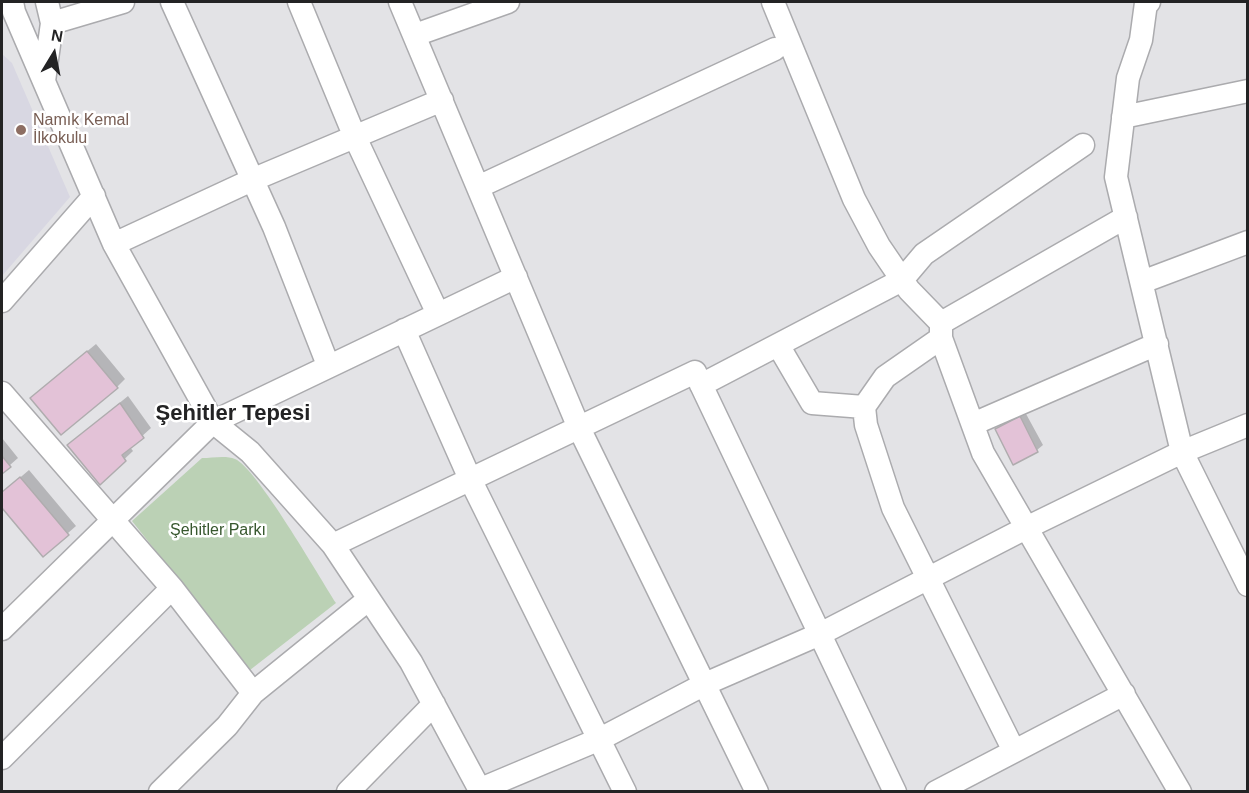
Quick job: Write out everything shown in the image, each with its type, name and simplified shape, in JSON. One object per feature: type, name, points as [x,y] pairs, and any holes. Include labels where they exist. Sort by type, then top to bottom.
[{"type":"street","points":[[44,82],[49,12],[123,2]]},
{"type":"street","points":[[172,2],[274,227],[328,365]]},
{"type":"street","points":[[299,2],[354,135],[438,314]]},
{"type":"street","points":[[400,2],[579,428],[758,792]]},
{"type":"street","points":[[415,35],[508,2]]},
{"type":"street","points":[[773,2],[854,199],[879,246],[909,290],[941,330],[984,453],[1180,792]]},
{"type":"street","points":[[1149,2],[1146,3],[1141,40],[1128,78],[1116,177],[1182,452],[1248,585]]},
{"type":"street","points":[[13,9],[114,244],[213,422],[250,452],[333,545],[411,662],[481,790],[600,739],[705,684],[820,634],[1026,528],[1182,452],[1248,425]]},
{"type":"street","points":[[478,187],[775,49]]},
{"type":"street","points":[[1123,117],[1248,92]]},
{"type":"street","points":[[114,244],[354,135],[442,100]]},
{"type":"street","points":[[701,385],[902,280],[924,254],[1083,146]]},
{"type":"street","points":[[2,301],[94,196]]},
{"type":"street","points":[[1014,751],[893,508],[866,425],[864,407],[885,377],[941,330],[1126,218]]},
{"type":"street","points":[[1142,282],[1248,242]]},
{"type":"street","points":[[2,629],[213,422],[516,277]]},
{"type":"street","points":[[404,330],[470,479],[625,792]]},
{"type":"street","points":[[973,424],[1157,344]]},
{"type":"street","points":[[778,345],[812,403],[864,407]]},
{"type":"street","points":[[333,545],[695,372],[895,792]]},
{"type":"street","points":[[2,393],[172,588],[253,693]]},
{"type":"street","points":[[2,758],[172,588]]},
{"type":"street","points":[[160,792],[227,726],[253,693],[369,599]]},
{"type":"street","points":[[936,792],[1124,694]]},
{"type":"street","points":[[348,792],[434,704]]},
{"type":"shaded area","name":"Namık Kemal İlkokulu","points":[[2,54],[12,63],[70,197],[2,276]]},
{"type":"green space","name":"Şehitler Parkı","points":[[202,458],[231,458],[245,466],[272,501],[336,603],[250,670],[132,521]]},
{"type":"building","points":[[87,351],[118,388],[61,435],[30,398]]},
{"type":"building","points":[[120,403],[144,438],[122,455],[126,461],[100,485],[67,445]]},
{"type":"building","points":[[1020,416],[1038,452],[1013,465],[995,429]]},
{"type":"building","points":[[2,456],[11,467],[2,474]]},
{"type":"building","points":[[20,477],[69,535],[43,557],[2,508],[2,492]]},
{"type":"place","name":"Namık Kemal İlkokulu","points":[[21,130]]},
{"type":"district","name":"Şehitler Tepesi","points":[[233,414]]}]
